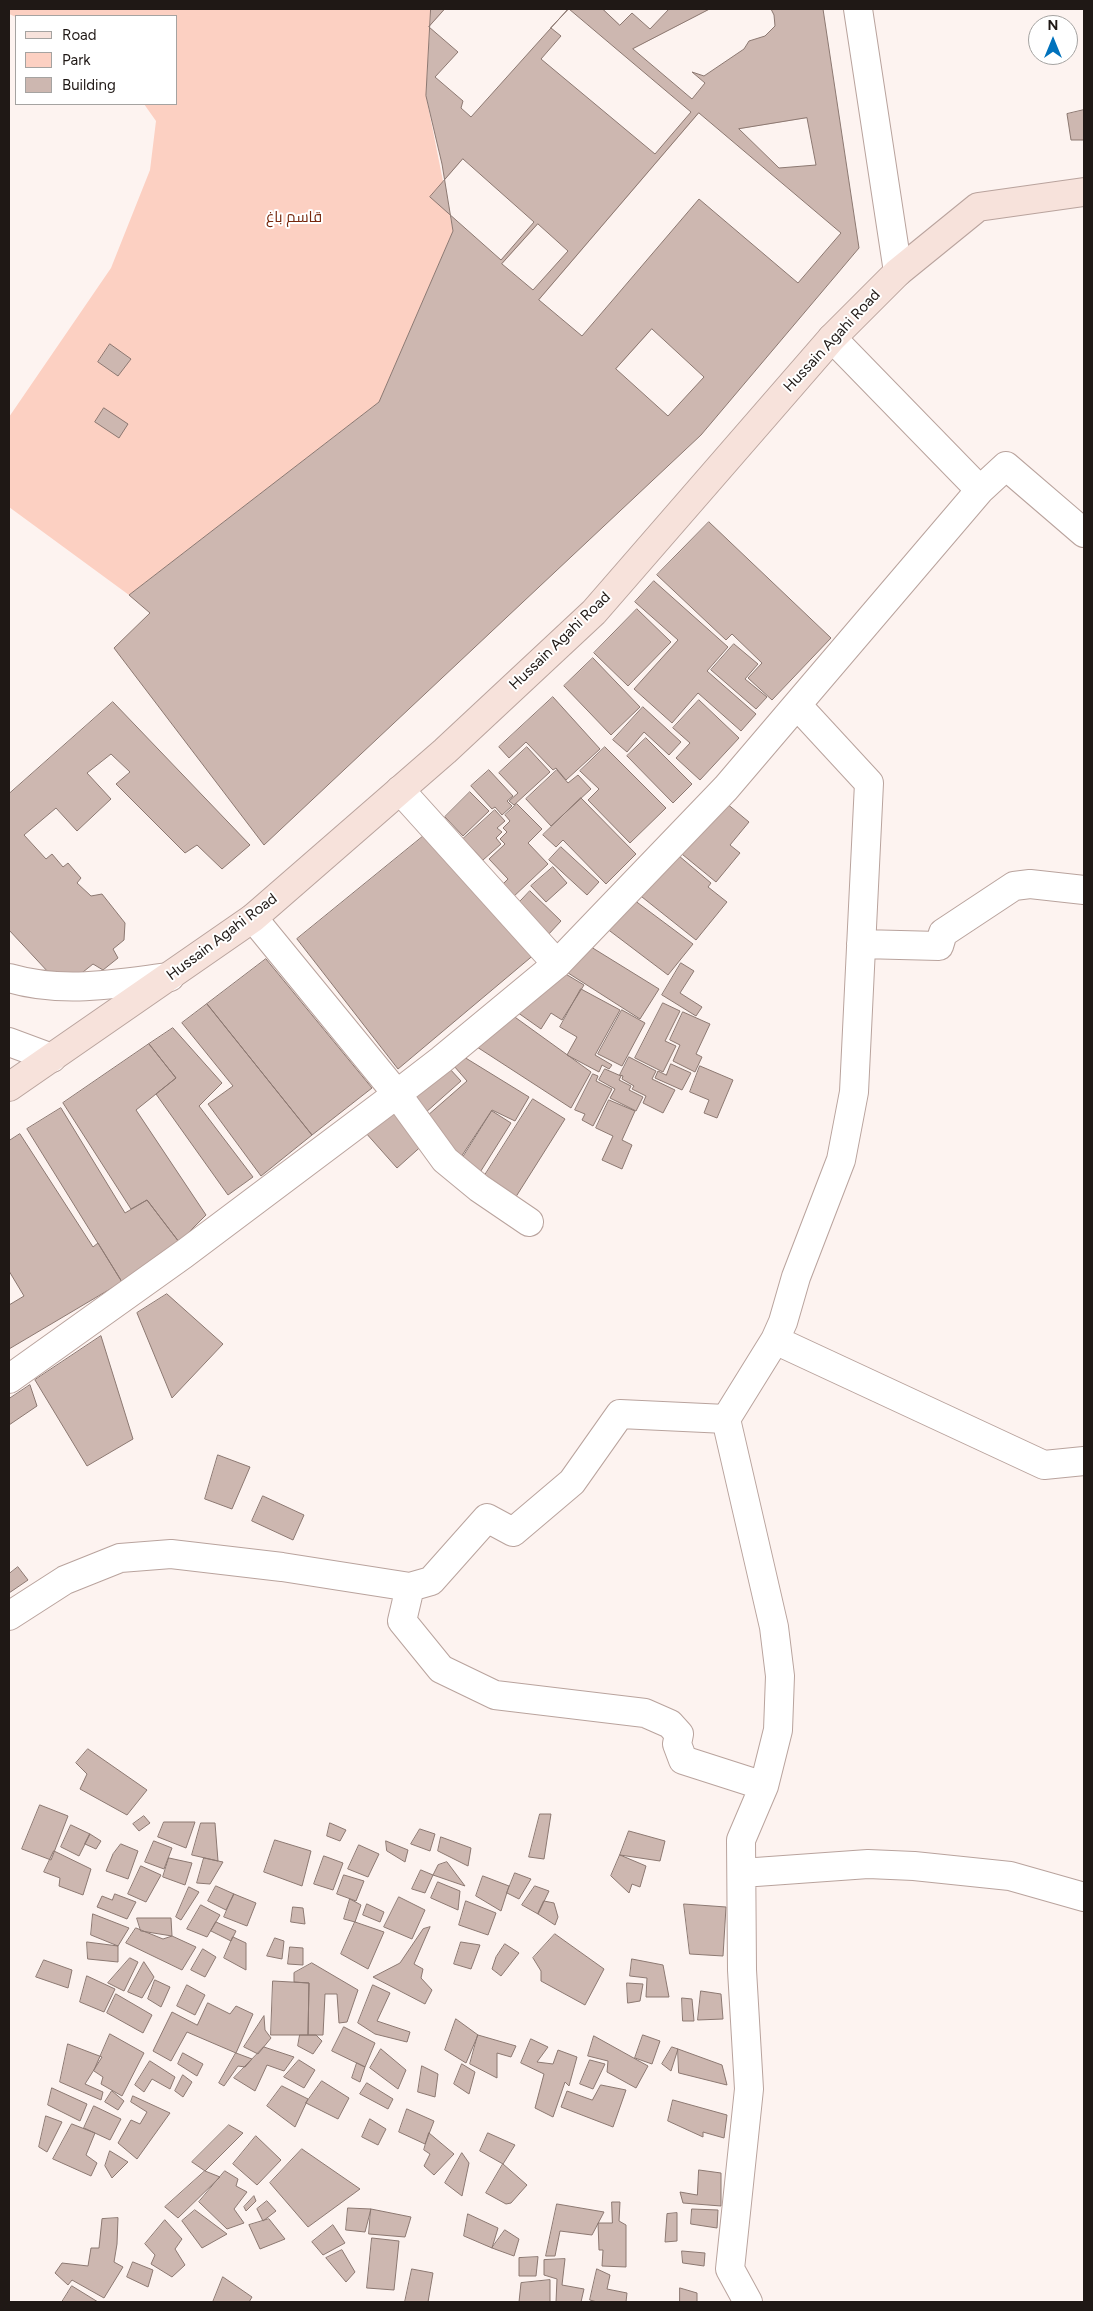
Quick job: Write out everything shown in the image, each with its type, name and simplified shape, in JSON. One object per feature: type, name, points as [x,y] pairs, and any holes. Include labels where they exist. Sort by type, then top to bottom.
[{"type":"main road","name":"Hussain Agahi Road","points":[[9,1088],[253,918],[400,790],[594,612],[832,338],[898,272],[978,207],[1084,192]]},
{"type":"street","points":[[858,9],[898,272]]},
{"type":"street","points":[[832,338],[980,490]]},
{"type":"street","points":[[9,1379],[184,1254],[442,1060],[557,964],[726,788],[980,490],[1006,466],[1084,534]]},
{"type":"street","points":[[748,2302],[730,2269],[749,2089],[742,1970],[741,1840],[764,1786],[778,1730],[780,1676],[774,1627],[726,1418],[775,1340],[783,1322],[796,1277],[841,1160],[855,1084],[868,783],[797,705]]},
{"type":"street","points":[[400,790],[557,964]]},
{"type":"street","points":[[862,944],[939,946],[943,933],[1014,886],[1030,884],[1084,890]]},
{"type":"street","points":[[253,918],[397,1094],[444,1160],[479,1188],[529,1222]]},
{"type":"street","points":[[9,978],[63,988],[97,986],[170,976]]},
{"type":"street","points":[[9,1042],[52,1058]]},
{"type":"street","points":[[775,1340],[1044,1465],[1084,1461]]},
{"type":"street","points":[[9,1616],[65,1580],[120,1558],[171,1554],[282,1567],[410,1587],[431,1581],[487,1518],[512,1532],[572,1482],[620,1414],[726,1418]]},
{"type":"street","points":[[410,1587],[402,1620],[442,1669],[495,1695],[645,1713],[670,1724],[679,1734],[677,1744],[683,1760],[764,1786]]},
{"type":"street","points":[[742,1873],[868,1864],[914,1866],[1010,1876],[1084,1897]]},
{"type":"green space","name":"قاسم باغ","points":[[9,9],[431,9],[426,96],[453,231],[379,402],[129,595],[9,507],[9,417],[111,268],[150,170],[156,121],[145,105],[178,105],[178,15],[15,15],[15,17],[9,14]]},
{"type":"building","points":[[431,9],[823,9],[859,248],[701,435],[264,845],[114,648],[150,613],[129,595],[379,402],[453,231],[442,164],[426,96]]},
{"type":"building","points":[[445,9],[568,9],[471,117],[461,108],[463,101],[435,77],[458,52],[429,27]]},
{"type":"building","points":[[569,9],[691,112],[655,154],[541,59],[561,36],[551,28]]},
{"type":"building","points":[[603,9],[669,9],[650,29],[632,13],[620,25]]},
{"type":"building","points":[[710,9],[771,9],[774,15],[775,26],[765,36],[749,41],[744,49],[704,76],[692,72],[705,83],[692,99],[633,49]]},
{"type":"building","points":[[1084,110],[1084,140],[1071,140],[1067,114]]},
{"type":"building","points":[[699,113],[841,233],[798,283],[699,199],[582,336],[539,300]]},
{"type":"building","points":[[807,118],[816,165],[779,168],[739,129]]},
{"type":"building","points":[[463,159],[534,222],[501,260],[430,197]]},
{"type":"building","points":[[538,224],[568,251],[533,290],[502,264]]},
{"type":"building","points":[[652,329],[704,377],[668,416],[616,369]]},
{"type":"building","points":[[110,344],[131,359],[118,376],[98,362]]},
{"type":"building","points":[[104,408],[128,424],[119,438],[95,422]]},
{"type":"building","points":[[709,522],[831,638],[772,700],[748,678],[762,663],[732,634],[726,640],[657,575]]},
{"type":"building","points":[[654,581],[728,647],[707,671],[756,714],[741,731],[698,693],[672,723],[634,689],[678,640],[635,602]]},
{"type":"building","points":[[637,609],[671,642],[628,686],[594,653]]},
{"type":"building","points":[[734,644],[758,664],[745,679],[767,697],[756,709],[711,670]]},
{"type":"building","points":[[593,658],[640,707],[611,735],[564,686]]},
{"type":"building","points":[[553,697],[600,749],[566,780],[556,768],[553,770],[526,742],[509,758],[499,747]]},
{"type":"building","points":[[699,700],[739,738],[700,780],[676,758],[690,743],[673,728]]},
{"type":"building","points":[[113,702],[250,845],[222,869],[197,845],[185,853],[116,784],[130,772],[111,754],[87,773],[111,799],[77,831],[56,808],[24,835],[46,859],[52,854],[63,867],[68,863],[81,878],[77,883],[91,896],[102,894],[125,923],[124,940],[113,949],[118,958],[103,970],[93,964],[63,988],[9,930],[9,794]]},
{"type":"building","points":[[643,707],[681,742],[669,755],[644,732],[627,752],[613,740]]},
{"type":"building","points":[[646,738],[692,784],[673,803],[627,756]]},
{"type":"building","points":[[527,747],[550,772],[514,805],[509,801],[518,793],[499,773]]},
{"type":"building","points":[[605,747],[666,808],[630,843],[588,800],[599,789],[580,771]]},
{"type":"building","points":[[489,770],[513,796],[507,801],[512,806],[502,815],[495,807],[492,809],[471,786]]},
{"type":"building","points":[[557,770],[568,783],[578,775],[591,789],[551,826],[526,799]]},
{"type":"building","points":[[470,792],[489,811],[463,836],[445,817]]},
{"type":"building","points":[[581,798],[636,854],[606,884],[563,840],[556,847],[543,835]]},
{"type":"building","points":[[720,798],[749,822],[730,845],[740,853],[716,882],[677,850]]},
{"type":"building","points":[[517,804],[542,829],[528,843],[548,864],[511,899],[500,887],[508,879],[489,859],[505,844],[500,839],[507,832],[503,828],[510,821],[505,815]]},
{"type":"building","points":[[495,810],[505,821],[497,828],[502,832],[496,838],[501,844],[483,860],[463,839]]},
{"type":"building","points":[[426,834],[536,953],[398,1069],[297,939]]},
{"type":"building","points":[[561,847],[599,882],[587,895],[549,860]]},
{"type":"building","points":[[672,850],[711,883],[708,887],[727,902],[696,940],[637,893]]},
{"type":"building","points":[[553,867],[567,883],[546,902],[531,886]]},
{"type":"building","points":[[530,891],[561,921],[547,936],[516,906]]},
{"type":"building","points":[[630,897],[693,944],[668,975],[606,928]]},
{"type":"building","points":[[583,942],[659,989],[640,1019],[565,971]]},
{"type":"building","points":[[266,959],[372,1088],[312,1135],[207,1004]]},
{"type":"building","points":[[681,963],[694,971],[680,993],[702,1007],[696,1016],[662,995]]},
{"type":"building","points":[[559,970],[584,985],[562,1020],[551,1013],[541,1029],[514,1010]]},
{"type":"building","points":[[581,989],[620,1010],[595,1055],[612,1065],[609,1069],[602,1065],[599,1072],[567,1055],[577,1037],[560,1027]]},
{"type":"building","points":[[663,1003],[680,1011],[665,1041],[676,1046],[663,1072],[635,1058]]},
{"type":"building","points":[[207,1004],[312,1135],[261,1176],[208,1104],[233,1086],[182,1023]]},
{"type":"building","points":[[622,1010],[645,1023],[622,1066],[598,1054]]},
{"type":"building","points":[[683,1012],[710,1024],[696,1054],[702,1057],[695,1072],[673,1061],[680,1045],[670,1040]]},
{"type":"building","points":[[512,1015],[591,1072],[571,1108],[477,1047]]},
{"type":"building","points":[[173,1028],[222,1083],[199,1106],[253,1177],[228,1195],[156,1094],[176,1078],[149,1044]]},
{"type":"building","points":[[149,1044],[176,1078],[136,1110],[206,1215],[179,1242],[147,1200],[131,1209],[63,1103]]},
{"type":"building","points":[[464,1057],[529,1097],[515,1121],[492,1110],[459,1160],[434,1138],[441,1130],[427,1116],[467,1081],[454,1066]]},
{"type":"building","points":[[629,1057],[656,1071],[652,1079],[675,1090],[663,1113],[643,1103],[646,1096],[632,1089],[634,1086],[622,1079],[623,1076],[620,1075]]},
{"type":"building","points":[[671,1064],[691,1073],[682,1090],[655,1078],[658,1071],[666,1075]]},
{"type":"building","points":[[700,1066],[733,1080],[717,1118],[704,1113],[709,1100],[690,1092]]},
{"type":"building","points":[[449,1068],[461,1081],[425,1113],[413,1100]]},
{"type":"building","points":[[605,1069],[621,1076],[619,1080],[631,1086],[629,1090],[643,1097],[636,1111],[610,1098],[615,1089],[599,1080]]},
{"type":"building","points":[[593,1074],[598,1076],[596,1081],[612,1089],[593,1126],[582,1120],[585,1114],[575,1110]]},
{"type":"building","points":[[533,1099],[565,1119],[512,1203],[480,1183]]},
{"type":"building","points":[[609,1100],[635,1111],[622,1140],[632,1145],[622,1169],[602,1160],[613,1136],[596,1128]]},
{"type":"building","points":[[394,1106],[426,1142],[397,1168],[365,1132]]},
{"type":"building","points":[[61,1108],[125,1213],[147,1200],[179,1242],[122,1282],[27,1129]]},
{"type":"building","points":[[492,1111],[511,1123],[479,1174],[460,1162]]},
{"type":"building","points":[[20,1134],[93,1247],[98,1243],[122,1282],[9,1349],[9,1305],[24,1296],[9,1271],[9,1141]]},
{"type":"building","points":[[167,1294],[223,1344],[172,1398],[137,1313]]},
{"type":"building","points":[[101,1336],[133,1439],[87,1466],[35,1380]]},
{"type":"building","points":[[30,1385],[37,1406],[9,1425],[9,1399]]},
{"type":"building","points":[[218,1455],[250,1467],[232,1509],[205,1499]]},
{"type":"building","points":[[263,1496],[304,1515],[293,1540],[252,1521]]},
{"type":"building","points":[[18,1567],[28,1580],[9,1593],[9,1574]]},
{"type":"building","points":[[88,1749],[147,1790],[127,1815],[80,1789],[87,1774],[76,1763]]},
{"type":"building","points":[[40,1805],[68,1816],[51,1860],[22,1849]]},
{"type":"building","points":[[540,1814],[551,1814],[544,1859],[529,1857]]},
{"type":"building","points":[[144,1816],[150,1823],[139,1831],[133,1824]]},
{"type":"building","points":[[164,1822],[195,1822],[186,1848],[158,1837]]},
{"type":"building","points":[[201,1823],[215,1823],[218,1861],[192,1855]]},
{"type":"building","points":[[330,1823],[346,1830],[340,1841],[327,1836]]},
{"type":"building","points":[[71,1825],[90,1834],[79,1856],[61,1847]]},
{"type":"building","points":[[420,1829],[435,1834],[430,1851],[411,1844]]},
{"type":"building","points":[[629,1831],[665,1841],[660,1861],[620,1855]]},
{"type":"building","points":[[90,1834],[101,1841],[96,1849],[85,1844]]},
{"type":"building","points":[[441,1837],[471,1848],[468,1866],[438,1851]]},
{"type":"building","points":[[275,1840],[311,1851],[302,1886],[264,1872]]},
{"type":"building","points":[[154,1841],[172,1848],[164,1869],[145,1862]]},
{"type":"building","points":[[386,1841],[408,1850],[405,1862],[387,1851]]},
{"type":"building","points":[[121,1844],[138,1851],[128,1879],[106,1871],[113,1854]]},
{"type":"building","points":[[359,1845],[379,1854],[368,1877],[348,1869]]},
{"type":"building","points":[[54,1851],[91,1869],[83,1895],[59,1886],[60,1878],[44,1872]]},
{"type":"building","points":[[620,1855],[646,1866],[640,1887],[632,1884],[629,1893],[611,1876]]},
{"type":"building","points":[[324,1856],[343,1863],[333,1890],[314,1884]]},
{"type":"building","points":[[169,1858],[192,1863],[185,1885],[163,1877]]},
{"type":"building","points":[[204,1858],[223,1862],[210,1884],[197,1883]]},
{"type":"building","points":[[447,1862],[465,1886],[433,1875],[438,1865]]},
{"type":"building","points":[[141,1866],[161,1875],[146,1902],[128,1894]]},
{"type":"building","points":[[421,1870],[433,1875],[425,1893],[412,1889]]},
{"type":"building","points":[[515,1873],[531,1879],[519,1899],[507,1893]]},
{"type":"building","points":[[344,1875],[364,1881],[356,1901],[337,1894]]},
{"type":"building","points":[[483,1876],[509,1886],[501,1911],[476,1896]]},
{"type":"building","points":[[438,1882],[460,1891],[458,1910],[431,1898]]},
{"type":"building","points":[[216,1886],[234,1894],[226,1910],[208,1901]]},
{"type":"building","points":[[535,1886],[549,1891],[538,1914],[522,1905]]},
{"type":"building","points":[[189,1887],[199,1892],[181,1920],[176,1917]]},
{"type":"building","points":[[115,1894],[136,1902],[127,1919],[97,1907],[102,1896],[112,1900]]},
{"type":"building","points":[[234,1894],[256,1903],[247,1926],[224,1917]]},
{"type":"building","points":[[399,1897],[425,1910],[412,1939],[384,1927]]},
{"type":"building","points":[[350,1899],[361,1905],[355,1922],[344,1919]]},
{"type":"building","points":[[466,1901],[496,1913],[488,1935],[459,1925]]},
{"type":"building","points":[[544,1901],[554,1903],[558,1917],[555,1925],[538,1914]]},
{"type":"building","points":[[367,1904],[384,1912],[380,1922],[363,1915]]},
{"type":"building","points":[[684,1904],[726,1907],[723,1956],[690,1954]]},
{"type":"building","points":[[201,1905],[220,1915],[207,1937],[187,1929]]},
{"type":"building","points":[[293,1907],[303,1908],[305,1924],[291,1922]]},
{"type":"building","points":[[93,1914],[129,1928],[118,1946],[91,1935]]},
{"type":"building","points":[[137,1918],[171,1918],[172,1936],[141,1931]]},
{"type":"building","points":[[216,1922],[236,1931],[231,1941],[211,1931]]},
{"type":"building","points":[[355,1922],[384,1932],[368,1969],[341,1954]]},
{"type":"building","points":[[430,1927],[414,1964],[423,1969],[421,1978],[432,1990],[425,2004],[373,1977],[400,1963],[423,1929]]},
{"type":"building","points":[[136,1928],[163,1939],[172,1936],[196,1947],[182,1970],[126,1943]]},
{"type":"building","points":[[555,1934],[604,1969],[585,2005],[541,1981],[541,1971],[533,1958]]},
{"type":"building","points":[[233,1937],[246,1943],[246,1970],[224,1958]]},
{"type":"building","points":[[275,1938],[284,1941],[282,1959],[267,1956]]},
{"type":"building","points":[[87,1942],[118,1946],[118,1962],[88,1959]]},
{"type":"building","points":[[461,1942],[480,1945],[471,1969],[454,1964]]},
{"type":"building","points":[[505,1944],[519,1953],[501,1976],[492,1969],[496,1957]]},
{"type":"building","points":[[290,1947],[303,1948],[303,1965],[288,1964]]},
{"type":"building","points":[[203,1949],[216,1957],[205,1977],[191,1970]]},
{"type":"building","points":[[130,1958],[138,1962],[124,1991],[108,1983]]},
{"type":"building","points":[[632,1959],[663,1965],[669,1997],[646,1997],[647,1978],[630,1976]]},
{"type":"building","points":[[44,1960],[72,1970],[68,1988],[36,1977]]},
{"type":"building","points":[[144,1962],[154,1977],[142,1998],[128,1992]]},
{"type":"building","points":[[312,1963],[358,1990],[347,2022],[339,2023],[337,1994],[325,1994],[323,2035],[308,2035],[309,1983],[294,1982],[294,1973]]},
{"type":"building","points":[[87,1976],[115,1989],[104,2012],[80,2002]]},
{"type":"building","points":[[155,1980],[170,1987],[161,2007],[148,1999]]},
{"type":"building","points":[[273,1981],[309,1983],[308,2035],[271,2035]]},
{"type":"building","points":[[627,1983],[643,1984],[640,2001],[628,2003]]},
{"type":"building","points":[[187,1985],[205,1995],[195,2015],[177,2006]]},
{"type":"building","points":[[373,1985],[390,1993],[377,2021],[410,2032],[407,2042],[375,2034],[358,2023]]},
{"type":"building","points":[[701,1991],[721,1994],[723,2019],[698,2020]]},
{"type":"building","points":[[116,1994],[152,2015],[143,2033],[107,2013]]},
{"type":"building","points":[[682,1998],[692,1999],[694,2021],[683,2021]]},
{"type":"building","points":[[208,2003],[230,2014],[236,2006],[253,2014],[236,2053],[187,2032],[171,2061],[153,2051],[172,2012],[197,2025]]},
{"type":"building","points":[[264,2016],[265,2030],[271,2038],[258,2054],[244,2047]]},
{"type":"building","points":[[456,2019],[478,2035],[466,2063],[445,2050]]},
{"type":"building","points":[[344,2027],[375,2043],[365,2067],[332,2051]]},
{"type":"building","points":[[110,2034],[144,2053],[122,2096],[101,2084],[103,2077],[94,2071]]},
{"type":"building","points":[[300,2035],[316,2035],[322,2041],[313,2054],[298,2046]]},
{"type":"building","points":[[478,2035],[516,2046],[511,2057],[497,2053],[497,2078],[470,2064]]},
{"type":"building","points":[[643,2035],[660,2041],[652,2064],[635,2058]]},
{"type":"building","points":[[594,2036],[648,2066],[636,2088],[607,2072],[608,2061],[588,2056]]},
{"type":"building","points":[[531,2039],[548,2047],[537,2062],[553,2064],[558,2050],[577,2057],[569,2086],[565,2082],[553,2117],[535,2108],[544,2074],[521,2063]]},
{"type":"building","points":[[68,2044],[102,2057],[85,2084],[103,2092],[101,2100],[60,2082]]},
{"type":"building","points":[[264,2047],[294,2057],[284,2071],[267,2065],[255,2091],[234,2078]]},
{"type":"building","points":[[672,2047],[678,2049],[671,2071],[662,2064]]},
{"type":"building","points":[[381,2049],[406,2070],[398,2089],[370,2068]]},
{"type":"building","points":[[678,2049],[722,2065],[727,2085],[679,2073]]},
{"type":"building","points":[[183,2053],[203,2064],[197,2076],[178,2064]]},
{"type":"building","points":[[236,2053],[252,2059],[245,2067],[238,2066],[224,2086],[219,2083]]},
{"type":"building","points":[[299,2060],[315,2070],[304,2088],[284,2077]]},
{"type":"building","points":[[590,2060],[605,2064],[593,2089],[580,2084]]},
{"type":"building","points":[[150,2061],[175,2077],[170,2089],[152,2079],[144,2092],[135,2085]]},
{"type":"building","points":[[357,2063],[365,2067],[360,2082],[352,2078]]},
{"type":"building","points":[[462,2064],[475,2072],[469,2094],[454,2084]]},
{"type":"building","points":[[422,2066],[438,2074],[435,2097],[418,2092]]},
{"type":"building","points":[[183,2075],[192,2082],[183,2097],[175,2091]]},
{"type":"building","points":[[322,2081],[349,2098],[338,2119],[306,2103]]},
{"type":"building","points":[[367,2083],[393,2099],[388,2109],[360,2094]]},
{"type":"building","points":[[601,2085],[626,2090],[613,2127],[561,2107],[567,2091],[592,2100]]},
{"type":"building","points":[[282,2086],[308,2099],[295,2127],[267,2106]]},
{"type":"building","points":[[52,2088],[87,2104],[80,2121],[48,2105]]},
{"type":"building","points":[[112,2091],[124,2101],[118,2110],[105,2102]]},
{"type":"building","points":[[133,2096],[170,2113],[137,2159],[118,2143],[131,2120],[140,2124],[147,2112],[131,2102]]},
{"type":"building","points":[[673,2100],[727,2115],[724,2138],[703,2132],[703,2137],[668,2121]]},
{"type":"building","points":[[94,2106],[121,2119],[110,2140],[84,2128]]},
{"type":"building","points":[[407,2109],[434,2121],[425,2144],[399,2132]]},
{"type":"building","points":[[46,2116],[62,2122],[47,2152],[39,2147]]},
{"type":"building","points":[[370,2119],[386,2129],[378,2145],[362,2137]]},
{"type":"building","points":[[72,2124],[95,2133],[86,2155],[97,2163],[91,2176],[53,2159]]},
{"type":"building","points":[[229,2125],[243,2133],[205,2171],[192,2162]]},
{"type":"building","points":[[429,2133],[454,2154],[434,2175],[424,2166],[430,2154],[424,2150]]},
{"type":"building","points":[[488,2133],[515,2145],[503,2164],[480,2151]]},
{"type":"building","points":[[256,2136],[281,2160],[257,2185],[233,2164]]},
{"type":"building","points":[[302,2149],[360,2189],[308,2227],[270,2183]]},
{"type":"building","points":[[110,2151],[128,2162],[112,2178],[105,2166]]},
{"type":"building","points":[[462,2153],[469,2163],[462,2196],[445,2183]]},
{"type":"building","points":[[503,2164],[527,2185],[511,2203],[506,2204],[486,2193]]},
{"type":"building","points":[[699,2170],[721,2173],[721,2206],[683,2203],[680,2192],[697,2195]]},
{"type":"building","points":[[205,2171],[220,2177],[178,2218],[165,2207]]},
{"type":"building","points":[[225,2171],[238,2179],[236,2186],[247,2192],[234,2209],[244,2223],[227,2229],[199,2202]]},
{"type":"building","points":[[254,2196],[256,2201],[246,2211],[244,2207]]},
{"type":"building","points":[[267,2201],[276,2211],[263,2221],[257,2209]]},
{"type":"building","points":[[612,2202],[620,2202],[619,2221],[626,2225],[626,2267],[602,2266],[603,2250],[599,2250],[598,2223],[612,2223]]},
{"type":"building","points":[[557,2204],[604,2212],[592,2235],[560,2231],[555,2256],[546,2256]]},
{"type":"building","points":[[348,2208],[371,2209],[365,2232],[346,2230]]},
{"type":"building","points":[[371,2209],[411,2217],[405,2237],[369,2234]]},
{"type":"building","points":[[692,2209],[718,2210],[717,2228],[691,2224]]},
{"type":"building","points":[[195,2210],[227,2234],[202,2248],[182,2221]]},
{"type":"building","points":[[677,2213],[677,2241],[665,2242],[667,2214]]},
{"type":"building","points":[[468,2214],[498,2228],[492,2248],[464,2236]]},
{"type":"building","points":[[118,2218],[114,2262],[123,2267],[104,2298],[72,2280],[68,2285],[55,2273],[62,2263],[88,2266],[91,2248],[99,2248],[102,2219]]},
{"type":"building","points":[[269,2219],[285,2239],[260,2249],[249,2225]]},
{"type":"building","points":[[165,2220],[182,2239],[175,2249],[185,2265],[172,2277],[151,2264],[155,2255],[145,2244]]},
{"type":"building","points":[[333,2225],[345,2243],[323,2255],[312,2242]]},
{"type":"building","points":[[505,2230],[519,2239],[514,2256],[492,2248]]},
{"type":"building","points":[[372,2238],[399,2241],[394,2290],[367,2288]]},
{"type":"building","points":[[342,2250],[355,2272],[346,2282],[326,2258]]},
{"type":"building","points":[[682,2251],[705,2253],[704,2266],[683,2263]]},
{"type":"building","points":[[538,2257],[536,2276],[519,2276],[519,2258]]},
{"type":"building","points":[[565,2259],[562,2285],[584,2289],[581,2302],[556,2302],[557,2279],[544,2275],[544,2260]]},
{"type":"building","points":[[133,2262],[153,2270],[148,2287],[127,2277]]},
{"type":"building","points":[[412,2269],[433,2273],[428,2302],[405,2302]]},
{"type":"building","points":[[597,2269],[610,2275],[607,2289],[627,2293],[626,2302],[597,2302],[590,2300]]},
{"type":"building","points":[[223,2277],[252,2297],[249,2302],[213,2302]]},
{"type":"building","points":[[550,2280],[550,2302],[519,2302],[521,2283]]},
{"type":"building","points":[[72,2286],[98,2302],[62,2302]]},
{"type":"building","points":[[680,2288],[697,2293],[697,2302],[680,2302]]}]
